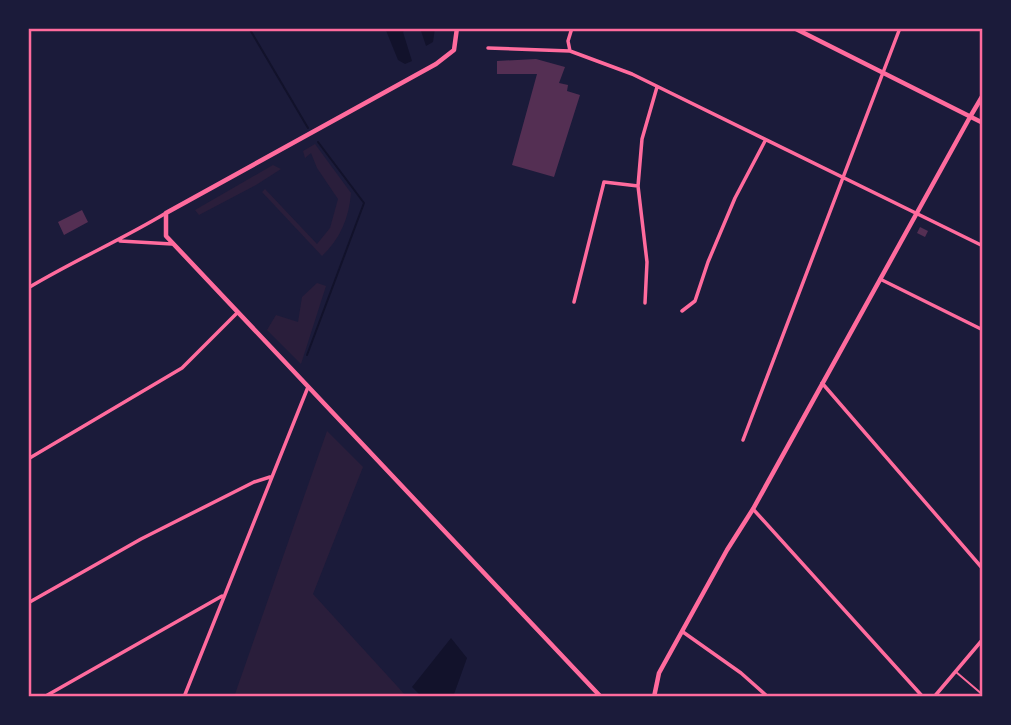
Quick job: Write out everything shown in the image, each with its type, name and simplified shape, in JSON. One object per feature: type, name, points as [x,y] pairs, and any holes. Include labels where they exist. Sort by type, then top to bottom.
[{"type":"street","points":[[28,288],[418,75],[454,50],[457,28]]},
{"type":"street","points":[[570,51],[568,41],[572,28]]},
{"type":"street","points":[[794,28],[983,123]]},
{"type":"street","points":[[743,440],[900,28]]},
{"type":"street","points":[[488,48],[570,51],[632,74],[983,246]]},
{"type":"street","points":[[645,303],[648,262],[638,186],[642,139],[657,87]]},
{"type":"street","points":[[654,697],[659,673],[983,95]]},
{"type":"street","points":[[682,311],[695,301],[735,198],[765,141]]},
{"type":"street","points":[[574,302],[604,182],[638,186]]},
{"type":"street","points":[[166,213],[166,236],[601,697]]},
{"type":"street","points":[[119,240],[174,244]]},
{"type":"street","points":[[880,279],[983,330]]},
{"type":"street","points":[[28,459],[183,368],[238,312]]},
{"type":"street","points":[[822,383],[983,569]]},
{"type":"street","points":[[184,697],[308,386]]},
{"type":"street","points":[[28,603],[141,539],[254,482],[270,477]]},
{"type":"street","points":[[753,509],[923,697]]},
{"type":"street","points":[[44,697],[224,595]]},
{"type":"street","points":[[682,632],[741,673],[768,697]]},
{"type":"street","points":[[934,697],[983,639]]},
{"type":"lane","points":[[956,672],[983,695]]},
{"type":"shaded area","points":[[385,28],[407,28],[403,32],[412,61],[405,64],[398,60]]},
{"type":"shaded area","points":[[420,28],[435,28],[433,42],[426,46]]},
{"type":"shaded area","points":[[315,144],[351,193],[342,228],[322,256],[262,192],[265,189],[317,244],[330,228],[338,199],[317,168],[311,153],[305,158],[303,151]]},
{"type":"shaded area","points":[[273,165],[281,169],[199,215],[195,210]]},
{"type":"shaded area","points":[[317,283],[326,286],[301,364],[267,330],[276,315],[298,322],[302,297]]},
{"type":"shaded area","points":[[327,431],[363,467],[313,594],[407,697],[234,697]]},
{"type":"shaded area","points":[[451,638],[467,658],[453,697],[422,697],[412,687]]},
{"type":"building","points":[[536,59],[565,67],[559,83],[568,85],[567,91],[580,95],[554,177],[512,165],[537,74],[497,74],[497,61]]},
{"type":"building","points":[[82,210],[88,222],[64,235],[58,222]]},
{"type":"building","points":[[920,227],[928,231],[925,237],[917,233]]},
{"type":"waterway","points":[[249,28],[308,128]]},
{"type":"waterway","points":[[307,355],[364,203],[318,142]]}]
